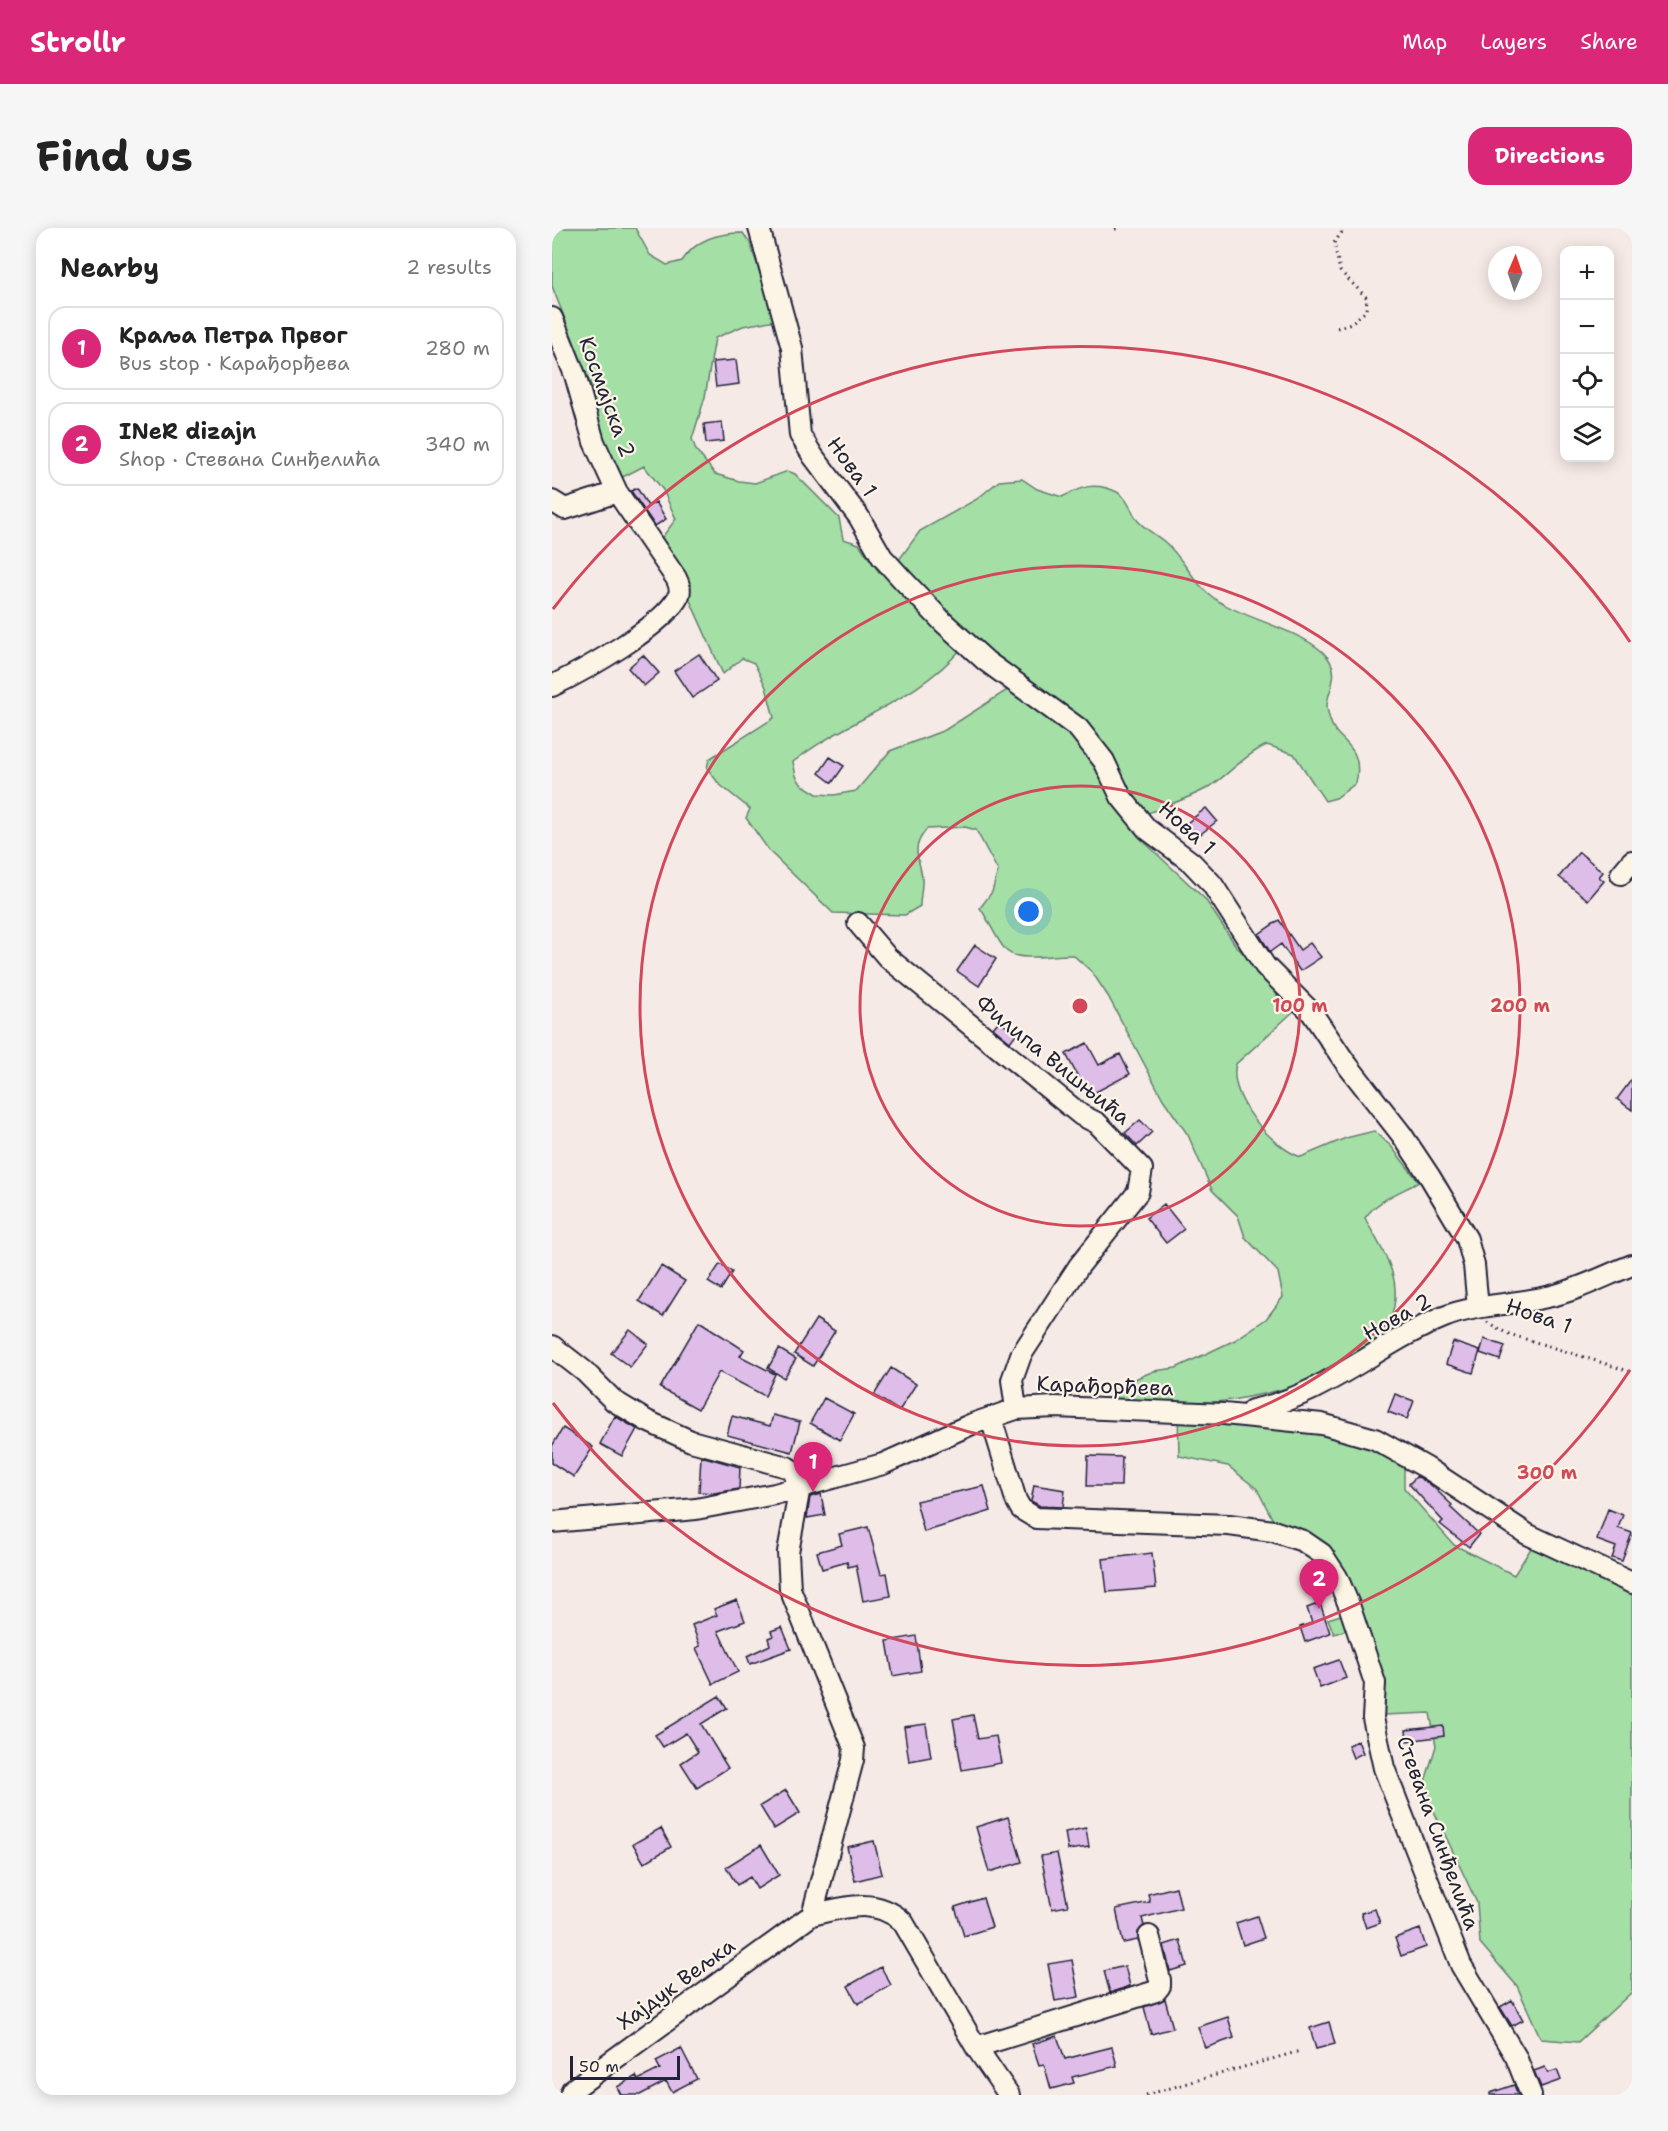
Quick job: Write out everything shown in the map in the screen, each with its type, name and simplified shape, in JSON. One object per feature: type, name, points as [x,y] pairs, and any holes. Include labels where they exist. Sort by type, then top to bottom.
[{"type":"street","name":"Нова 1","points":[[759,228],[792,348],[801,435],[813,456],[858,517],[882,557],[903,580],[943,622],[986,661],[1078,728],[1104,761],[1121,797],[1147,829],[1191,862],[1212,884],[1265,966],[1312,1013],[1345,1062],[1402,1135],[1430,1177],[1467,1239],[1474,1265],[1478,1308]]},
{"type":"street","name":"Космајска 2","points":[[552,318],[575,375],[594,442],[617,492],[676,578],[680,593],[670,607],[628,642],[591,667],[552,686]]},
{"type":"street","points":[[552,501],[565,509],[617,492]]},
{"type":"street","name":"Филипа Вишњића","points":[[858,923],[895,964],[1081,1115],[1097,1123],[1142,1169],[1138,1192],[1079,1266],[1021,1354],[1011,1390],[1016,1409]]},
{"type":"street","name":"Нова 2","points":[[1224,1414],[1281,1404],[1351,1370],[1418,1328],[1447,1316],[1478,1308],[1548,1297],[1632,1265]]},
{"type":"street","points":[[552,1346],[584,1371],[614,1401],[647,1420],[691,1441],[787,1467],[793,1472],[800,1487],[788,1552],[790,1589],[854,1748],[854,1760],[813,1915],[853,1905],[872,1905],[892,1911],[903,1922],[975,2047],[1009,2095]]},
{"type":"street","name":"Карађорђева","points":[[552,1522],[696,1509],[800,1487],[883,1464],[972,1424],[1016,1409],[1055,1407],[1224,1414],[1322,1424],[1375,1439],[1427,1468],[1527,1534],[1632,1583]]},
{"type":"street","name":"Стевана Синђелића","points":[[991,1418],[1016,1500],[1021,1509],[1036,1518],[1229,1525],[1274,1531],[1303,1541],[1322,1554],[1337,1577],[1349,1605],[1375,1683],[1373,1718],[1384,1768],[1461,1965],[1516,2057],[1532,2095]]},
{"type":"street","name":"Хајдук Вељка","points":[[570,2095],[572,2090],[813,1915]]},
{"type":"street","points":[[975,2047],[1156,1991],[1160,1986],[1160,1980],[1149,1936]]},
{"type":"path","points":[[1336,328],[1351,323],[1366,311],[1366,298],[1340,271],[1334,243],[1345,228]]},
{"type":"path","name":"Нова 1","points":[[1478,1308],[1480,1315],[1490,1325],[1506,1333],[1632,1372]]},
{"type":"path","points":[[1146,2095],[1300,2050]]},
{"type":"green space","points":[[552,228],[635,228],[650,255],[667,265],[682,261],[694,247],[708,239],[725,234],[743,233],[750,243],[776,320],[743,326],[715,338],[705,397],[692,439],[696,450],[715,474],[755,483],[788,471],[795,474],[839,518],[843,539],[859,544],[879,572],[896,564],[920,531],[977,499],[999,481],[1022,479],[1037,489],[1062,497],[1088,487],[1109,489],[1124,498],[1138,521],[1167,544],[1201,587],[1215,599],[1242,613],[1292,633],[1319,649],[1328,658],[1333,671],[1327,706],[1330,720],[1333,728],[1349,745],[1357,760],[1356,783],[1336,798],[1325,801],[1294,754],[1267,745],[1252,753],[1204,790],[1138,817],[1140,838],[1205,899],[1236,946],[1267,977],[1282,1004],[1294,1011],[1236,1064],[1235,1077],[1238,1091],[1254,1119],[1277,1143],[1301,1157],[1346,1138],[1374,1131],[1391,1146],[1419,1182],[1383,1201],[1365,1218],[1388,1261],[1395,1289],[1391,1317],[1376,1340],[1354,1359],[1326,1374],[1295,1386],[1233,1400],[1184,1404],[1111,1398],[1111,1389],[1154,1371],[1176,1368],[1235,1340],[1266,1319],[1283,1297],[1278,1272],[1245,1237],[1238,1216],[1212,1190],[1188,1135],[1163,1099],[1108,996],[1092,972],[1073,955],[1021,957],[1008,952],[1001,944],[980,908],[992,892],[998,871],[976,830],[965,827],[927,829],[917,847],[922,880],[920,906],[905,915],[833,913],[770,852],[746,818],[750,809],[719,784],[707,768],[709,759],[774,718],[766,687],[754,663],[742,658],[723,674],[684,587],[685,573],[660,540],[676,519],[663,490],[644,466],[619,479],[596,429],[593,391],[552,286]],"holes":[[[962,648],[1012,687],[945,730],[890,751],[856,791],[834,795],[817,794],[801,784],[796,776],[793,762],[835,734],[924,682]]]},
{"type":"green space","points":[[1178,1412],[1310,1423],[1404,1460],[1404,1488],[1454,1545],[1514,1575],[1535,1542],[1632,1586],[1632,1992],[1578,2042],[1541,2039],[1517,1986],[1480,1943],[1477,1903],[1423,1788],[1436,1746],[1430,1713],[1384,1715],[1342,1572],[1275,1524],[1257,1489],[1228,1466],[1179,1456]]},
{"type":"green space","points":[[1347,1613],[1352,1628],[1334,1634],[1328,1619]]},
{"type":"building","points":[[736,360],[739,384],[716,387],[713,362]]},
{"type":"building","points":[[722,422],[724,441],[706,443],[704,424]]},
{"type":"building","points":[[637,488],[648,506],[656,502],[666,519],[655,526],[631,491]]},
{"type":"building","points":[[699,654],[717,681],[692,698],[674,671]]},
{"type":"building","points":[[643,655],[659,673],[644,686],[628,668]]},
{"type":"building","points":[[830,757],[844,766],[832,783],[819,773]]},
{"type":"building","points":[[1206,808],[1217,821],[1197,837],[1187,823]]},
{"type":"building","points":[[1579,852],[1603,872],[1599,877],[1604,881],[1588,900],[1559,877]]},
{"type":"building","points":[[1279,920],[1300,950],[1310,943],[1321,957],[1300,971],[1281,944],[1270,952],[1259,934]]},
{"type":"building","points":[[975,945],[996,959],[979,986],[957,971]]},
{"type":"building","points":[[999,1021],[1016,1034],[1010,1042],[993,1028]]},
{"type":"building","points":[[1087,1043],[1099,1065],[1120,1054],[1130,1074],[1088,1096],[1066,1054]]},
{"type":"building","points":[[1632,1079],[1632,1110],[1617,1099]]},
{"type":"building","points":[[1140,1120],[1152,1132],[1137,1146],[1125,1133]]},
{"type":"building","points":[[1164,1204],[1184,1229],[1166,1243],[1146,1218]]},
{"type":"building","points":[[720,1264],[732,1272],[721,1290],[708,1282]]},
{"type":"building","points":[[661,1266],[685,1281],[663,1316],[639,1301]]},
{"type":"building","points":[[816,1319],[835,1331],[813,1366],[794,1354]]},
{"type":"building","points":[[699,1321],[744,1350],[740,1356],[775,1374],[765,1396],[719,1372],[698,1409],[660,1388]]},
{"type":"building","points":[[630,1330],[648,1344],[630,1367],[611,1353]]},
{"type":"building","points":[[1484,1339],[1505,1346],[1500,1360],[1480,1353]]},
{"type":"building","points":[[1453,1342],[1480,1351],[1473,1373],[1446,1364]]},
{"type":"building","points":[[779,1349],[796,1359],[784,1378],[768,1368]]},
{"type":"building","points":[[891,1368],[916,1384],[899,1411],[874,1395]]},
{"type":"building","points":[[1395,1394],[1414,1401],[1407,1419],[1388,1412]]},
{"type":"building","points":[[824,1398],[854,1414],[840,1440],[810,1423]]},
{"type":"building","points":[[773,1415],[800,1422],[792,1452],[727,1435],[732,1416],[770,1426]]},
{"type":"building","points":[[615,1416],[637,1429],[622,1456],[600,1444]]},
{"type":"building","points":[[563,1428],[593,1447],[574,1477],[552,1463],[552,1446]]},
{"type":"building","points":[[701,1456],[740,1467],[739,1489],[714,1493],[699,1492]]},
{"type":"building","points":[[1088,1456],[1122,1457],[1121,1486],[1087,1486]]},
{"type":"building","points":[[1417,1476],[1431,1485],[1452,1505],[1450,1507],[1479,1534],[1469,1547],[1440,1524],[1443,1521],[1409,1484]]},
{"type":"building","points":[[1034,1485],[1065,1490],[1063,1507],[1040,1506],[1031,1501]]},
{"type":"building","points":[[984,1486],[991,1511],[924,1532],[916,1501]]},
{"type":"building","points":[[821,1494],[825,1515],[807,1518],[810,1497]]},
{"type":"building","points":[[1608,1509],[1623,1515],[1618,1528],[1632,1533],[1622,1561],[1612,1558],[1616,1547],[1597,1540]]},
{"type":"building","points":[[868,1527],[881,1574],[887,1573],[891,1596],[863,1601],[856,1565],[848,1567],[847,1562],[822,1569],[817,1552],[842,1545],[839,1534]]},
{"type":"building","points":[[1152,1553],[1156,1588],[1107,1592],[1103,1559]]},
{"type":"building","points":[[737,1600],[745,1621],[718,1631],[738,1672],[713,1684],[696,1648],[700,1646],[692,1625],[717,1615],[714,1609]]},
{"type":"building","points":[[1320,1603],[1330,1633],[1305,1642],[1300,1627],[1312,1623],[1307,1608]]},
{"type":"building","points":[[782,1627],[791,1649],[750,1664],[747,1656],[770,1645],[768,1638],[773,1636],[771,1631]]},
{"type":"building","points":[[916,1636],[921,1671],[893,1676],[887,1641]]},
{"type":"building","points":[[1339,1660],[1346,1678],[1320,1688],[1313,1669]]},
{"type":"building","points":[[719,1696],[727,1708],[701,1724],[728,1768],[697,1788],[681,1763],[698,1752],[686,1733],[663,1747],[655,1735]]},
{"type":"building","points":[[973,1715],[978,1739],[996,1736],[1001,1763],[962,1770],[953,1719]]},
{"type":"building","points":[[926,1724],[931,1757],[909,1761],[904,1727]]},
{"type":"building","points":[[1443,1726],[1444,1736],[1407,1741],[1406,1730]]},
{"type":"building","points":[[1358,1741],[1363,1753],[1353,1758],[1348,1745]]},
{"type":"building","points":[[786,1790],[800,1813],[774,1829],[760,1806]]},
{"type":"building","points":[[1008,1817],[1022,1862],[989,1872],[976,1827]]},
{"type":"building","points":[[661,1828],[671,1847],[644,1863],[633,1844]]},
{"type":"building","points":[[1086,1828],[1089,1847],[1068,1850],[1065,1832]]},
{"type":"building","points":[[874,1841],[882,1874],[855,1881],[847,1847]]},
{"type":"building","points":[[761,1845],[779,1875],[757,1889],[750,1877],[737,1885],[726,1867]]},
{"type":"building","points":[[1057,1853],[1068,1906],[1052,1909],[1041,1856]]},
{"type":"building","points":[[1176,1887],[1181,1908],[1142,1918],[1144,1926],[1138,1932],[1138,1940],[1123,1943],[1116,1909],[1150,1902],[1148,1894]]},
{"type":"building","points":[[983,1898],[992,1927],[964,1936],[955,1907]]},
{"type":"building","points":[[1375,1909],[1380,1923],[1366,1928],[1361,1913]]},
{"type":"building","points":[[1257,1916],[1264,1938],[1243,1945],[1236,1923]]},
{"type":"building","points":[[1420,1929],[1426,1947],[1401,1956],[1395,1938]]},
{"type":"building","points":[[1180,1940],[1187,1966],[1170,1971],[1164,1945]]},
{"type":"building","points":[[1072,1960],[1079,1997],[1055,2001],[1048,1964]]},
{"type":"building","points":[[1125,1966],[1130,1986],[1110,1993],[1104,1971]]},
{"type":"building","points":[[881,1967],[891,1985],[858,2004],[848,1986]]},
{"type":"building","points":[[1165,1999],[1173,2028],[1151,2034],[1144,2007]]},
{"type":"building","points":[[1512,2000],[1523,2020],[1512,2026],[1500,2007]]},
{"type":"building","points":[[1228,2017],[1234,2038],[1205,2048],[1198,2027]]},
{"type":"building","points":[[1329,2022],[1335,2044],[1316,2049],[1310,2028]]},
{"type":"building","points":[[1057,2036],[1065,2059],[1112,2047],[1117,2066],[1072,2077],[1074,2083],[1051,2089],[1044,2064],[1039,2065],[1032,2044]]},
{"type":"building","points":[[681,2048],[697,2079],[672,2092],[666,2081],[640,2095],[621,2095],[617,2087],[636,2076],[638,2080],[660,2069],[656,2061]]},
{"type":"building","points":[[1545,2067],[1548,2073],[1557,2070],[1561,2080],[1541,2087],[1534,2071]]},
{"type":"building","points":[[1514,2085],[1518,2095],[1490,2095],[1490,2093]]},
{"type":"place","name":"Краља Петра Првог","points":[[813,1492]]},
{"type":"place","name":"INeR dizajn","points":[[1319,1609]]}]
